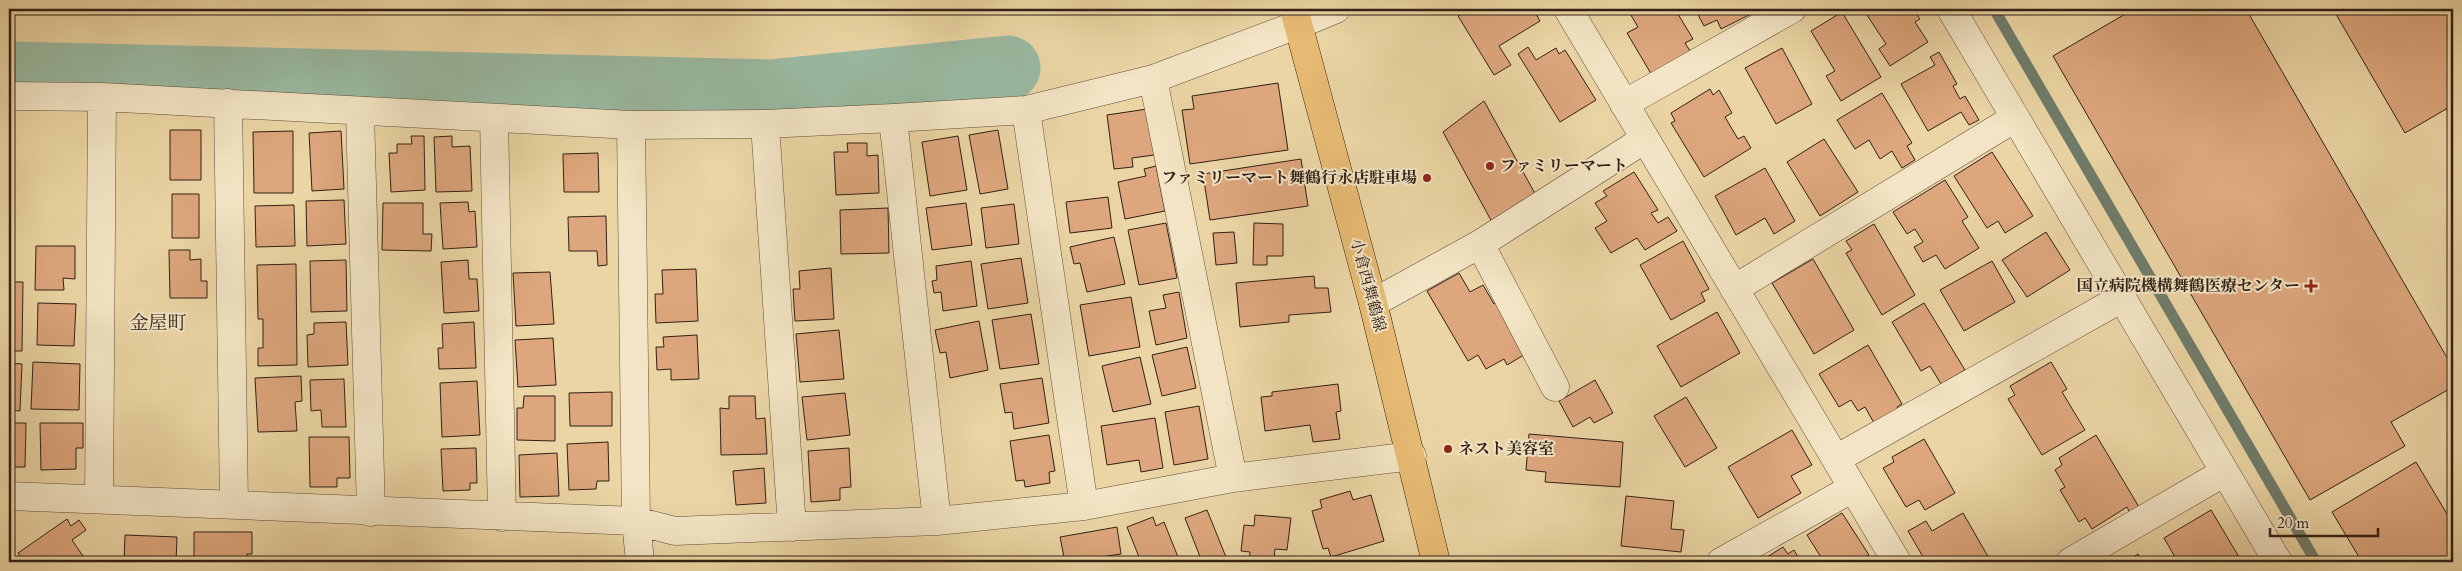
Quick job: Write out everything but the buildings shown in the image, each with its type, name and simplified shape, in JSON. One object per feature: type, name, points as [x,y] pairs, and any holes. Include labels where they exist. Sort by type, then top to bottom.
[{"type":"main road","name":"小倉西舞鶴線","points":[[1295,17],[1373,302],[1412,456],[1436,562]]},
{"type":"street","points":[[9,96],[102,97],[631,125],[764,124],[1026,110],[1153,79],[1295,17],[1336,9]]},
{"type":"street","points":[[1568,9],[1897,562]]},
{"type":"street","points":[[1624,104],[1792,9]]},
{"type":"street","points":[[1951,9],[2278,562]]},
{"type":"street","points":[[1153,79],[1233,478]]},
{"type":"street","points":[[99,499],[102,97]]},
{"type":"street","points":[[228,103],[234,503]]},
{"type":"street","points":[[1026,110],[1084,506]]},
{"type":"street","points":[[360,112],[371,512]]},
{"type":"street","points":[[494,118],[502,517]]},
{"type":"street","points":[[893,118],[937,521]]},
{"type":"street","points":[[1734,289],[2015,118]]},
{"type":"street","points":[[764,124],[792,526]]},
{"type":"street","points":[[631,125],[636,521],[640,562]]},
{"type":"street","points":[[1373,302],[1480,244],[1645,139]]},
{"type":"street","points":[[1480,244],[1555,387]]},
{"type":"street","points":[[1836,459],[2122,298]]},
{"type":"street","points":[[9,496],[234,503],[371,512],[636,521],[676,531],[937,521],[1084,506],[1233,478],[1412,456]]},
{"type":"street","points":[[2070,562],[2225,472]]},
{"type":"street","points":[[1721,562],[1853,488]]},
{"type":"waterway","points":[[1994,9],[2316,562]]},
{"type":"waterway","points":[[9,74],[769,92],[1008,68]]},
{"type":"place","name":"ファミリーマート","points":[[1490,166]]},
{"type":"place","name":"ファミリーマート舞鶴行永店駐車場","points":[[1427,178]]},
{"type":"place","name":"国立病院機構舞鶴医療センター","points":[[2311,286]]},
{"type":"place","name":"ネスト美容室","points":[[1448,449]]},
{"type":"district","name":"金屋町","points":[[158,323]]}]
